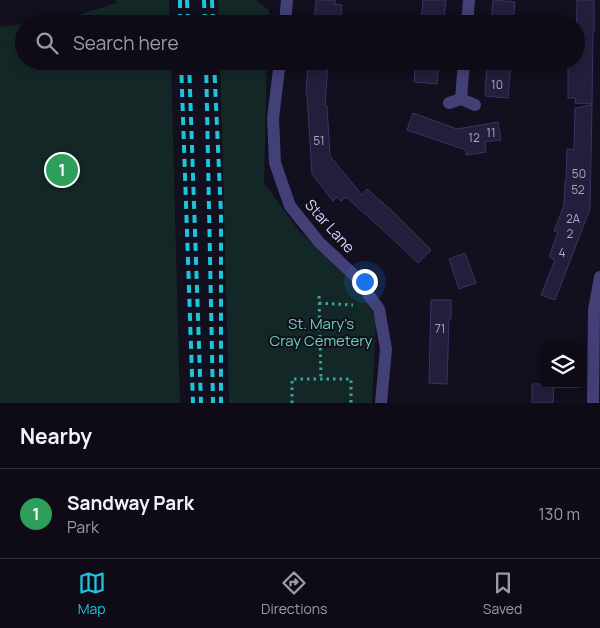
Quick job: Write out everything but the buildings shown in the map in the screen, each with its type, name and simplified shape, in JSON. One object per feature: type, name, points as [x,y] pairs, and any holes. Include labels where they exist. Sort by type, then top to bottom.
[{"type":"street","points":[[285,15],[287,0]]},
{"type":"street","points":[[468,15],[469,0]]},
{"type":"street","name":"Star Lane","points":[[279,70],[274,118],[275,163],[290,206],[319,242],[355,276],[378,309],[386,349],[381,403]]},
{"type":"street","points":[[462,70],[455,101],[476,105]]},
{"type":"street","points":[[593,403],[594,310],[600,277]]},
{"type":"path","points":[[319,296],[320,379]]},
{"type":"path","points":[[319,304],[353,305]]},
{"type":"path","points":[[292,403],[292,379],[351,379],[351,403]]},
{"type":"green space","points":[[116,0],[169,0],[170,15],[78,15],[116,3]]},
{"type":"green space","points":[[218,0],[256,0],[269,10],[269,15],[219,15]]},
{"type":"green space","points":[[15,25],[15,70],[171,70],[180,403],[0,403],[0,27]]},
{"type":"green space","name":"St. Mary's Cray Cemetery","points":[[220,70],[267,70],[264,183],[300,232],[352,280],[365,295],[376,321],[372,403],[229,403]]},
{"type":"railway","points":[[180,0],[180,15]]},
{"type":"railway","points":[[187,0],[188,15]]},
{"type":"railway","points":[[204,0],[205,15]]},
{"type":"railway","points":[[212,0],[213,15]]},
{"type":"railway","points":[[181,70],[193,403]]},
{"type":"railway","points":[[189,70],[201,403]]},
{"type":"railway","points":[[206,70],[213,403]]},
{"type":"railway","points":[[214,70],[221,214],[221,403]]},
{"type":"place","name":"Sandway Park","points":[[62,170]]}]
